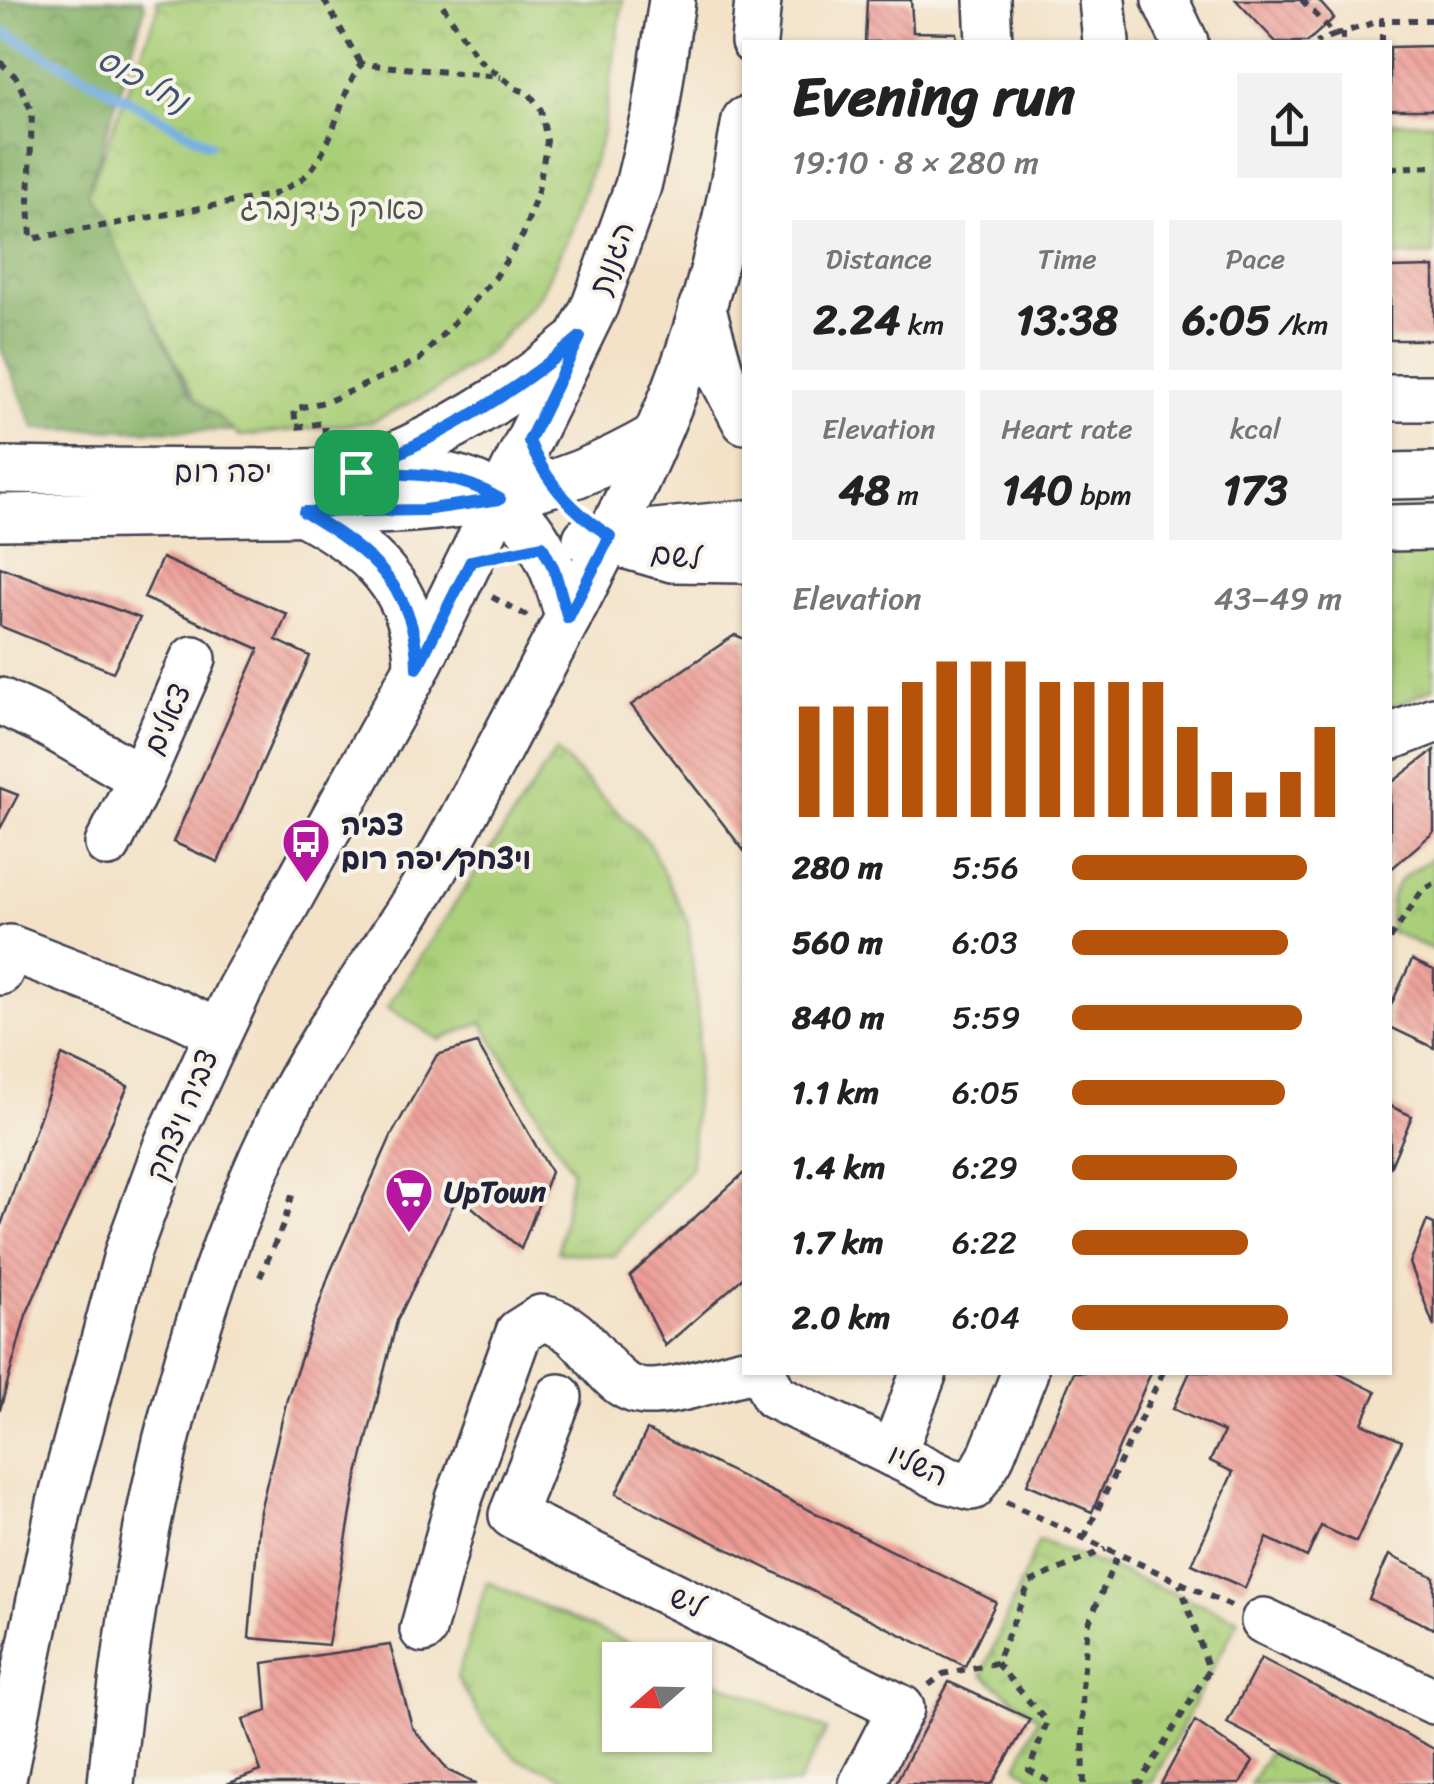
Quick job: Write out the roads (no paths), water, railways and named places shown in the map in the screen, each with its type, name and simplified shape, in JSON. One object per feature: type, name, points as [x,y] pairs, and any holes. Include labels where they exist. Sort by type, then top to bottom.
[{"type":"street","name":"הגננת","points":[[500,499],[580,337],[615,256],[638,186],[655,115],[672,0]]},
{"type":"street","points":[[754,40],[758,0]]},
{"type":"street","points":[[987,0],[989,40]]},
{"type":"street","points":[[1102,0],[1106,40]]},
{"type":"street","points":[[1165,0],[1184,40]]},
{"type":"street","points":[[111,1784],[137,1590],[168,1428],[208,1291],[242,1202],[285,1108],[437,864],[610,536],[656,436],[687,355],[742,138]]},
{"type":"street","points":[[702,305],[722,377],[742,414]]},
{"type":"street","points":[[343,472],[472,414],[580,337]]},
{"type":"street","points":[[1392,398],[1434,398]]},
{"type":"street","name":"יפה רום","points":[[0,517],[424,510],[500,499],[553,484],[656,436]]},
{"type":"street","name":"לשם","points":[[529,441],[553,484],[575,510],[610,536],[662,558],[742,560]]},
{"type":"street","name":"יפה רום","points":[[0,470],[343,472],[456,479],[500,499],[530,526],[554,569],[568,618]]},
{"type":"street","points":[[1392,476],[1434,475]]},
{"type":"street","name":"צביה ויצחק","points":[[2,1784],[60,1503],[128,1251],[167,1144],[218,1032],[417,668],[500,499]]},
{"type":"street","points":[[304,512],[362,549],[395,586],[414,630],[417,668]]},
{"type":"street","name":"לשם","points":[[471,561],[610,536],[742,523]]},
{"type":"street","points":[[1392,528],[1434,526]]},
{"type":"street","name":"צאלים","points":[[108,844],[194,659]]},
{"type":"street","name":"צאלים","points":[[0,701],[41,720],[140,778]]},
{"type":"street","points":[[1392,737],[1434,720]]},
{"type":"street","points":[[0,972],[10,948],[218,1032]]},
{"type":"street","points":[[422,1630],[458,1499],[519,1332],[541,1318],[561,1322],[589,1345],[608,1373],[632,1389],[653,1392],[742,1372]]},
{"type":"street","name":"השליו","points":[[764,1375],[774,1396],[946,1480],[972,1487],[990,1459],[1024,1375]]},
{"type":"street","points":[[893,1454],[923,1375]]},
{"type":"street","name":"ליש","points":[[494,1397],[554,1410],[512,1516],[901,1708],[862,1784]]},
{"type":"street","points":[[1264,1621],[1434,1701]]},
{"type":"waterway","name":"נחל כוס","points":[[0,30],[209,144]]},
{"type":"place","name":"צביה ויצחק/יפה רום","points":[[306,884]]},
{"type":"place","name":"UpTown","points":[[409,1234]]},
{"type":"park label","name":"פארק זידנברג","points":[[332,209]]}]
